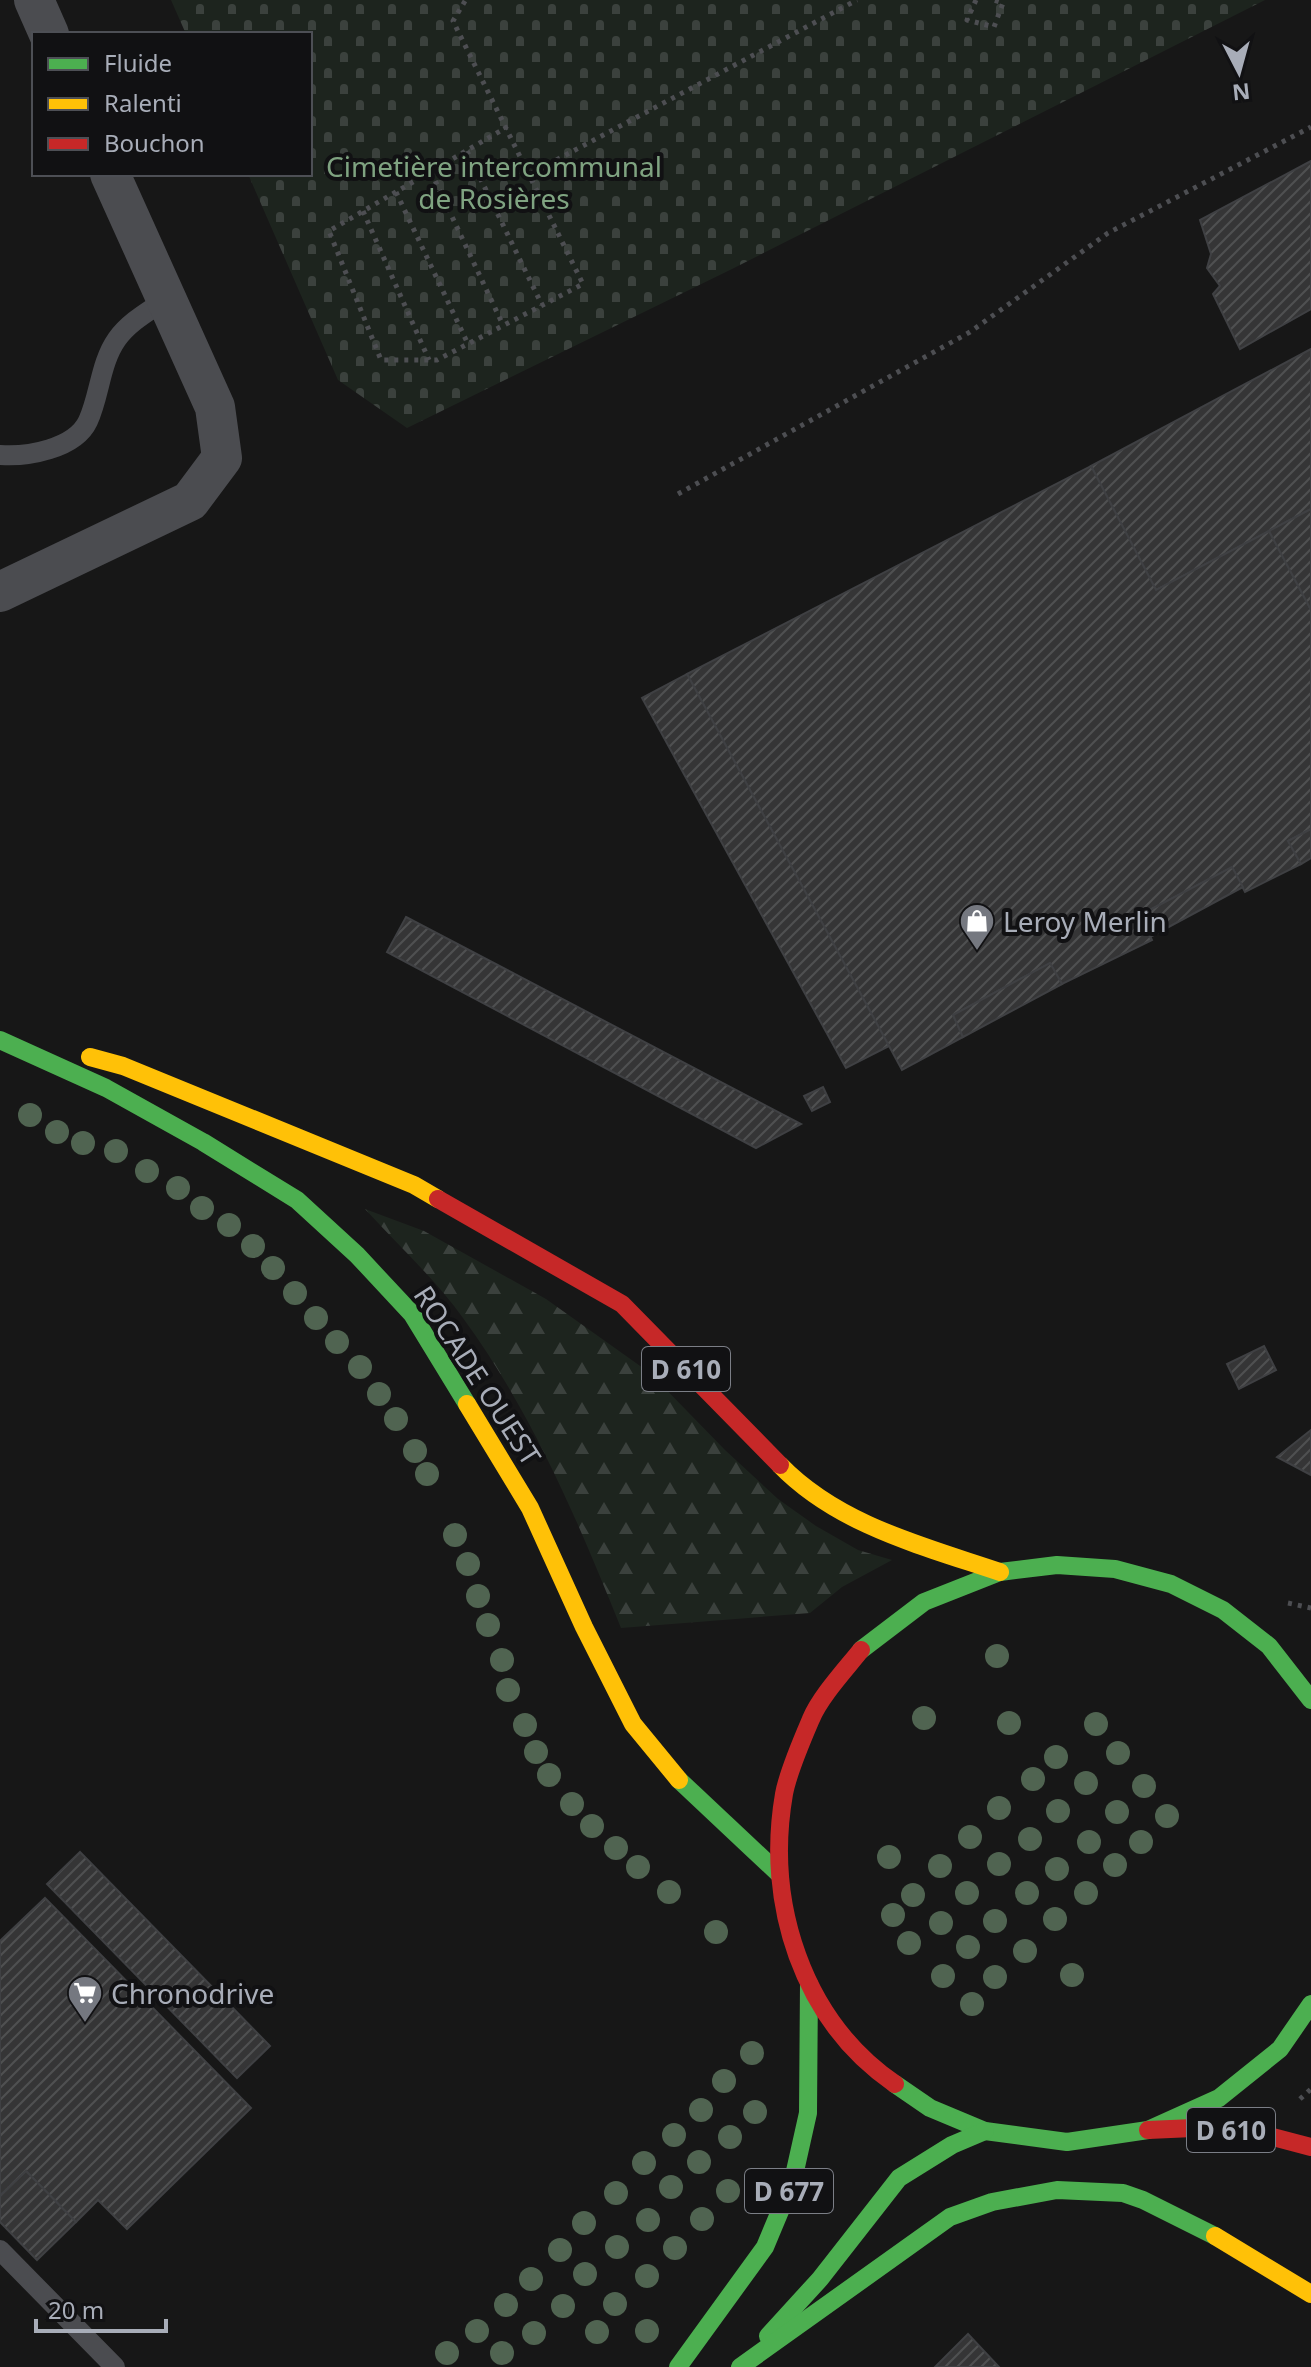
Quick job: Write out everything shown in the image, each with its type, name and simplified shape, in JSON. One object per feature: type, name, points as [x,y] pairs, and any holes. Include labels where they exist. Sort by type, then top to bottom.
[{"type":"main road","name":"D 610","points":[[0,1033],[123,1066],[414,1185],[622,1304],[800,1486],[847,1515],[901,1539],[1000,1572]]},
{"type":"main road","name":"ROCADE OUEST","points":[[0,1040],[106,1088],[203,1142],[297,1200],[357,1255],[412,1314],[530,1508],[584,1627],[633,1724],[677,1778],[778,1873]]},
{"type":"main road","points":[[1311,1700],[1269,1646],[1223,1610],[1171,1584],[1115,1569],[1057,1565],[1000,1572],[924,1602],[860,1651],[812,1716],[784,1792],[778,1873],[787,1930],[809,1984],[840,2033],[882,2075],[930,2108],[985,2131],[1067,2142],[1148,2130],[1219,2098],[1280,2049],[1311,2004]]},
{"type":"main road","points":[[1269,1646],[1295,1644]]},
{"type":"main road","name":"D 677","points":[[678,2367],[765,2247],[793,2180],[808,2113],[809,1984]]},
{"type":"main road","name":"D 610","points":[[1148,2130],[1216,2127],[1311,2147]]},
{"type":"main road","name":"D 677","points":[[740,2367],[820,2279],[899,2178],[952,2145],[985,2131]]},
{"type":"main road","points":[[740,2367],[950,2217],[988,2201],[1029,2192],[1079,2189],[1126,2193],[1220,2237],[1311,2294]]},
{"type":"street","points":[[34,0],[48,32]]},
{"type":"street","points":[[0,592],[190,501],[222,458],[215,407],[111,176]]},
{"type":"lane","points":[[0,455],[21,457],[60,447],[87,424],[106,362],[117,339],[138,318],[165,300]]},
{"type":"lane","points":[[0,2250],[115,2367]]},
{"type":"path","points":[[530,174],[857,0]]},
{"type":"path","points":[[976,0],[967,20],[994,27],[1003,3],[994,0]]},
{"type":"path","points":[[465,1],[453,21],[507,127],[583,284],[437,360],[381,360],[329,231],[507,127]]},
{"type":"path","points":[[678,494],[970,332],[1108,233],[1311,127]]},
{"type":"path","points":[[467,151],[542,305]]},
{"type":"path","points":[[431,172],[503,325]]},
{"type":"path","points":[[396,192],[468,344]]},
{"type":"path","points":[[363,211],[429,360]]},
{"type":"green space","name":"Cimetière intercommunal de Rosières","points":[[171,0],[1265,0],[732,269],[407,428],[338,380],[249,176],[312,176],[312,32],[185,32]]},
{"type":"green space","points":[[365,1209],[424,1231],[546,1299],[650,1373],[778,1499],[858,1550],[892,1560],[842,1587],[810,1613],[621,1628],[552,1468],[511,1391],[452,1304]]},
{"type":"building","points":[[1311,161],[1311,309],[1240,349],[1213,294],[1220,286],[1207,268],[1211,254],[1200,220]]},
{"type":"building","points":[[1311,349],[1311,509],[1156,590],[1091,466]]},
{"type":"building","points":[[1091,466],[1156,590],[1269,531],[1311,610],[1311,829],[1288,841],[1301,864],[1245,892],[1232,867],[1140,915],[1152,940],[1062,984],[1050,963],[953,1015],[963,1037],[902,1070],[687,674]]},
{"type":"building","points":[[1311,509],[1311,610],[1269,531]]},
{"type":"building","points":[[687,674],[889,1046],[846,1068],[642,698]]},
{"type":"building","points":[[1311,829],[1311,858],[1301,864],[1288,841]]},
{"type":"building","points":[[1232,867],[1243,887],[1150,937],[1140,915]]},
{"type":"building","points":[[406,917],[801,1124],[756,1148],[387,952]]},
{"type":"building","points":[[1050,963],[1062,984],[963,1037],[953,1015]]},
{"type":"building","points":[[823,1087],[830,1102],[812,1111],[804,1096]]},
{"type":"building","points":[[1264,1346],[1276,1370],[1239,1389],[1227,1364]]},
{"type":"building","points":[[1311,1430],[1311,1475],[1277,1457]]},
{"type":"building","points":[[80,1852],[270,2046],[237,2078],[47,1884]]},
{"type":"building","name":"Chronodrive","points":[[45,1898],[251,2108],[127,2229],[98,2200],[76,2222],[26,2171],[0,2196],[0,1941]]},
{"type":"building","points":[[26,2171],[76,2222],[37,2260],[0,2222],[0,2196]]},
{"type":"building","points":[[968,2334],[999,2367],[935,2367]]},
{"type":"traffic: fast","points":[[0,1040],[106,1088],[203,1142],[297,1200],[357,1255],[412,1314],[467,1404]]},
{"type":"traffic: fast","points":[[861,1650],[924,1602],[1000,1572],[1057,1565],[1115,1569],[1171,1584],[1223,1610],[1269,1646],[1311,1700]]},
{"type":"traffic: fast","points":[[679,1780],[778,1873]]},
{"type":"traffic: fast","points":[[678,2367],[765,2247],[793,2180],[808,2113],[809,1984]]},
{"type":"traffic: fast","points":[[895,2084],[930,2108],[985,2131],[1067,2142],[1148,2130],[1219,2098],[1280,2049],[1311,2004]]},
{"type":"traffic: fast","points":[[768,2336],[820,2279],[899,2178],[952,2145],[985,2131]]},
{"type":"traffic: fast","points":[[740,2367],[950,2217],[992,2202],[1057,2190],[1123,2193],[1215,2236]]},
{"type":"traffic: slow","points":[[90,1057],[123,1066],[414,1185],[438,1199]]},
{"type":"traffic: slow","points":[[467,1404],[530,1508],[584,1627],[633,1724],[679,1780]]},
{"type":"traffic: slow","points":[[780,1465],[803,1486],[855,1518],[912,1543],[1000,1572]]},
{"type":"traffic: slow","points":[[1215,2236],[1311,2294]]},
{"type":"traffic: jam","points":[[438,1199],[622,1304],[780,1465]]},
{"type":"traffic: jam","points":[[861,1650],[815,1711],[792,1766],[784,1794],[780,1876],[786,1917],[814,1993],[836,2027],[863,2058],[895,2084]]},
{"type":"traffic: jam","points":[[1148,2130],[1216,2127],[1311,2147]]},
{"type":"place","name":"Leroy Merlin","points":[[977,952]]},
{"type":"place","name":"Chronodrive","points":[[85,2024]]}]
